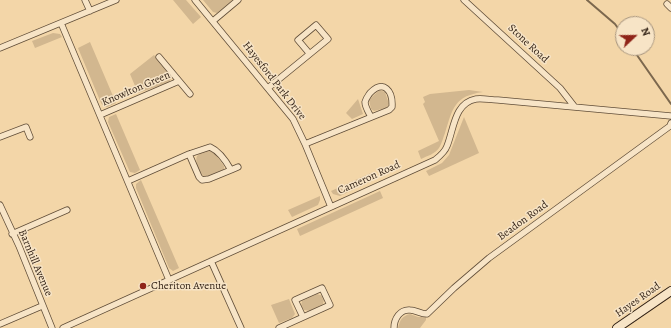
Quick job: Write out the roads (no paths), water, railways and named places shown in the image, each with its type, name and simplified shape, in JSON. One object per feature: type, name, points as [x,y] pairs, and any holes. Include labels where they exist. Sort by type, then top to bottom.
[{"type":"main road","name":"Hayes Road","points":[[618,328],[671,290]]},
{"type":"street","points":[[85,0],[90,11]]},
{"type":"street","points":[[0,48],[116,0]]},
{"type":"street","name":"Hayesford Park Drive","points":[[195,0],[293,118],[331,207]]},
{"type":"street","points":[[212,21],[238,0]]},
{"type":"street","name":"Stone Road","points":[[464,0],[560,88],[574,106]]},
{"type":"street","points":[[61,23],[169,280]]},
{"type":"street","points":[[268,88],[328,39],[316,25],[298,40],[309,53]]},
{"type":"street","name":"Knowlton Green","points":[[159,57],[190,94]]},
{"type":"street","name":"Knowlton Green","points":[[100,115],[179,81]]},
{"type":"street","points":[[305,144],[389,110],[392,107],[392,101],[389,91],[385,87],[379,86],[375,88],[366,100],[365,104],[371,117]]},
{"type":"street","name":"Cameron Road","points":[[63,328],[435,160],[447,147],[456,116],[460,109],[465,103],[471,100],[480,99],[574,106],[671,116]]},
{"type":"street","name":"Beadon Road","points":[[394,328],[394,322],[401,313],[410,310],[426,314],[431,311],[454,288],[489,258],[670,126],[671,123]]},
{"type":"street","points":[[0,138],[26,127],[30,137]]},
{"type":"street","points":[[128,181],[189,154],[210,147],[226,161],[231,170]]},
{"type":"street","points":[[189,154],[199,177],[202,180],[209,179],[238,167]]},
{"type":"street","name":"Barnhill Avenue","points":[[0,206],[2,219],[19,246],[52,328]]},
{"type":"street","points":[[12,234],[67,210]]},
{"type":"street","points":[[211,261],[241,328]]},
{"type":"street","points":[[279,328],[330,305],[322,288],[295,300],[303,317]]},
{"type":"street","points":[[0,326],[42,306]]},
{"type":"waterway","points":[[587,0],[615,24]]},
{"type":"waterway","points":[[638,56],[671,104]]},
{"type":"place","name":"Cheriton Avenue","points":[[143,286]]}]
